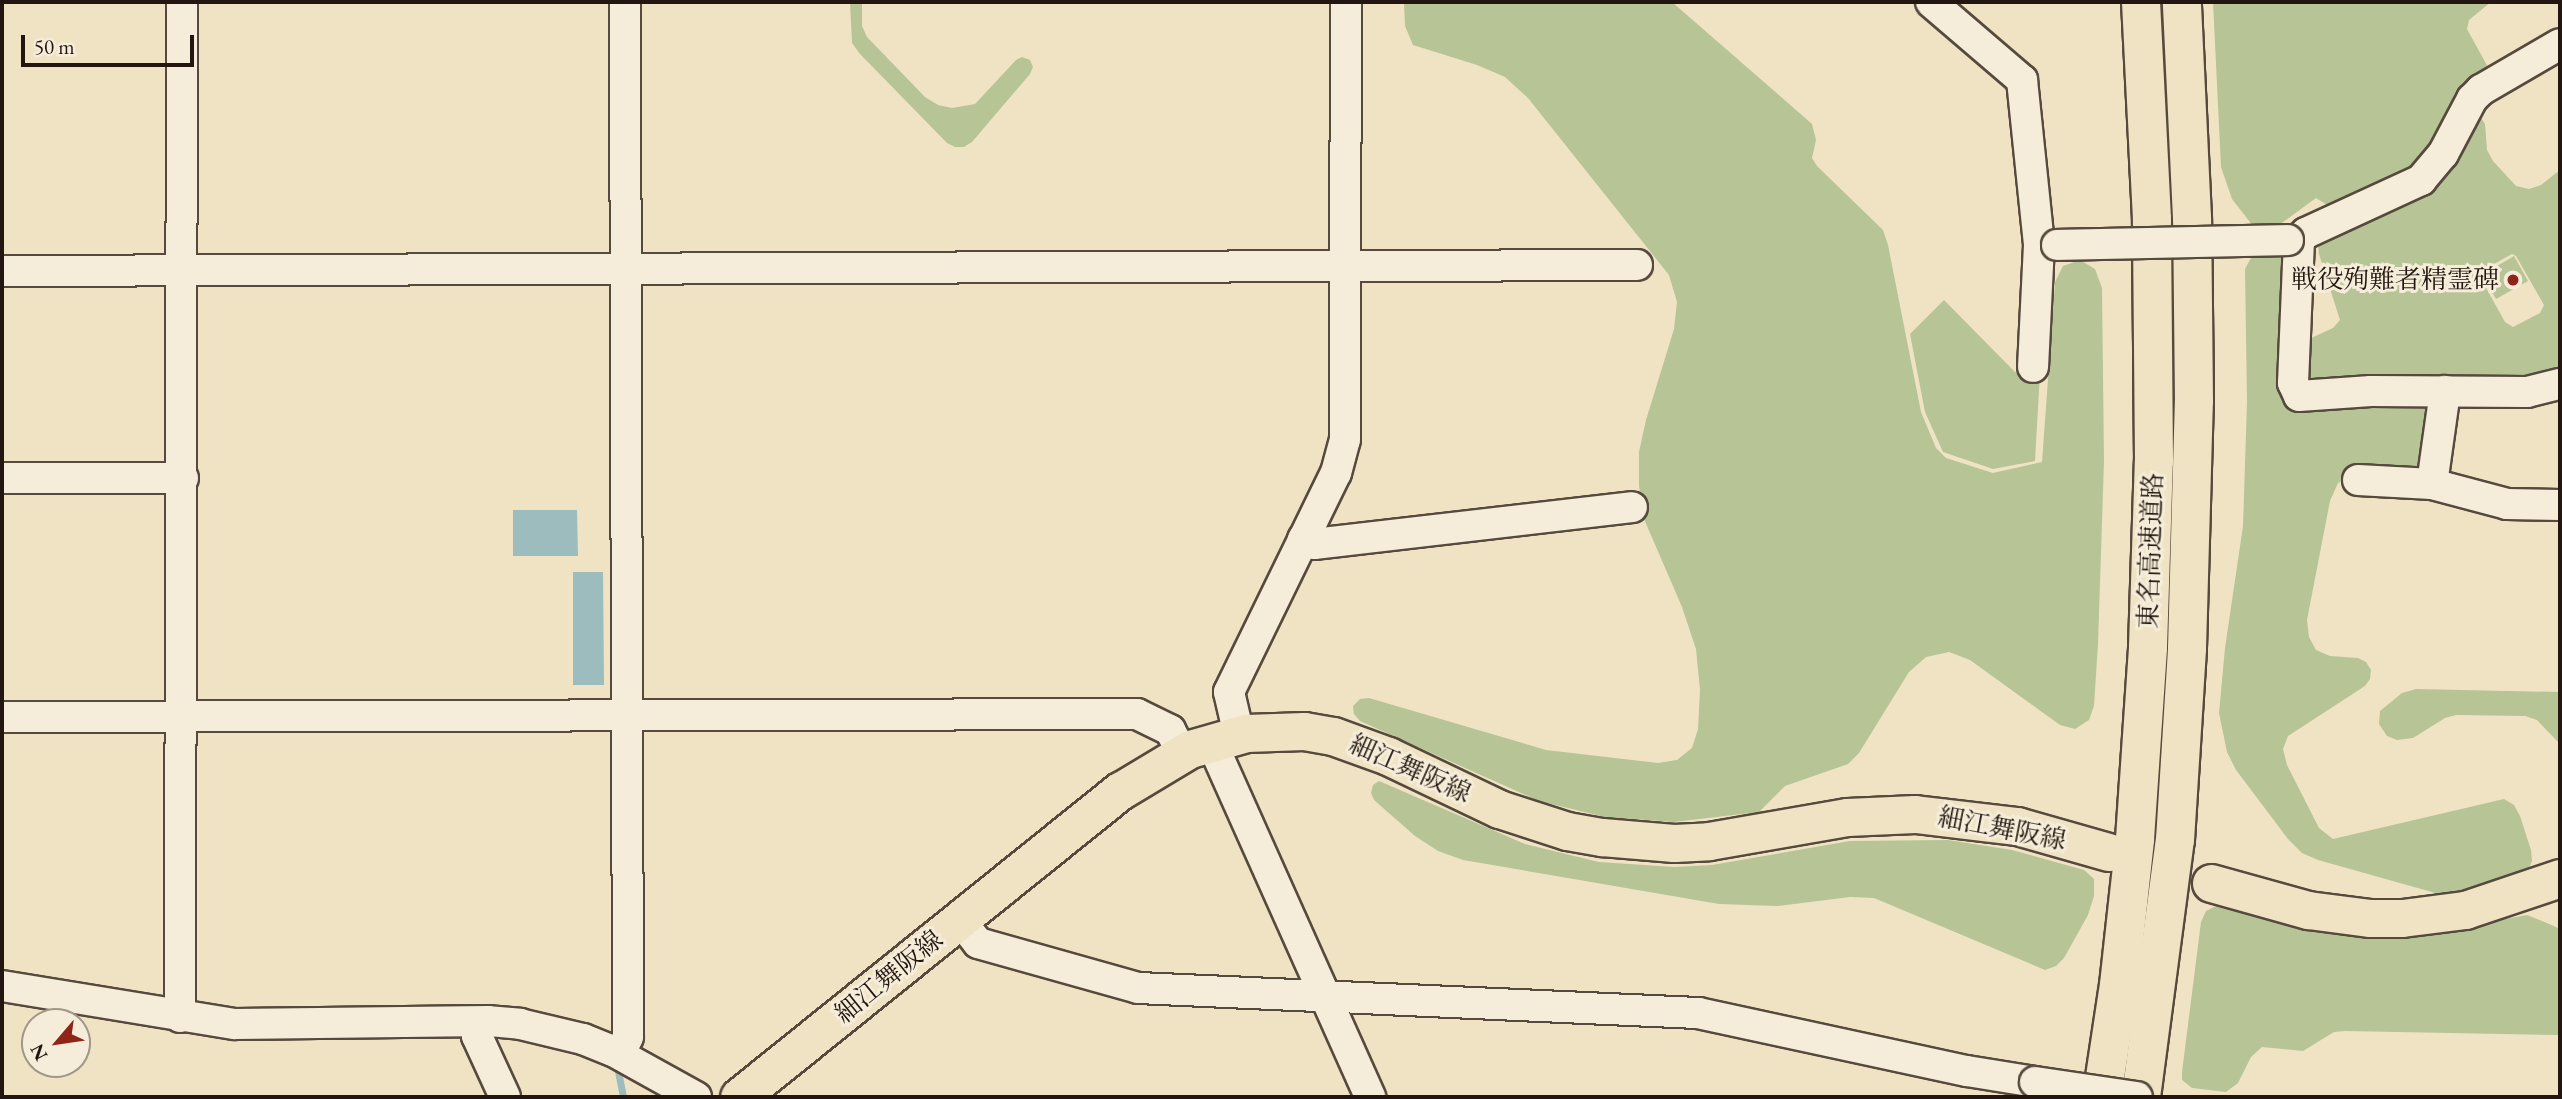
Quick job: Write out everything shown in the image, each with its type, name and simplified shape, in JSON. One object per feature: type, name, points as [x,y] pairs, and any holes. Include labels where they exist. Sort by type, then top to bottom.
[{"type":"highway","name":"東名高速道路","points":[[2102,1097],[2119,985],[2135,839],[2148,647],[2154,461],[2152,219],[2141,2]]},
{"type":"highway","name":"東名高速道路","points":[[2139,1097],[2175,840],[2187,648],[2194,401],[2192,218],[2182,2]]},
{"type":"main road","name":"細江舞阪線","points":[[738,1097],[1120,792],[1211,743],[1275,730],[1333,736],[1379,752],[1499,809],[1544,824],[1602,837],[1662,842],[1709,841],[1847,817],[1915,814],[2017,826],[2108,852]]},
{"type":"main road","points":[[2211,883],[2308,910],[2370,918],[2402,918],[2465,910],[2560,878]]},
{"type":"street","points":[[180,1017],[182,2]]},
{"type":"street","points":[[620,1054],[628,1037],[625,2]]},
{"type":"street","points":[[1346,2],[1345,440],[1336,473],[1229,692],[1211,743],[1370,1097]]},
{"type":"street","points":[[1931,2],[2022,80],[2048,245],[2033,367]]},
{"type":"street","points":[[2048,245],[2294,240],[2421,180],[2443,154],[2472,99],[2481,90],[2560,44]]},
{"type":"street","points":[[2294,240],[2294,391],[2306,397],[2358,391],[2528,392],[2560,384]]},
{"type":"street","points":[[2,271],[1636,265]]},
{"type":"street","points":[[2432,484],[2445,391]]},
{"type":"street","points":[[2,478],[183,478]]},
{"type":"street","points":[[2358,480],[2432,484],[2507,504],[2560,505]]},
{"type":"street","points":[[1303,540],[1314,544],[1632,506]]},
{"type":"street","points":[[2,717],[1137,714],[1170,730],[1211,743]]},
{"type":"street","points":[[960,920],[978,943],[1138,988],[1698,1013],[1967,1071],[2023,1086],[2139,1097]]},
{"type":"street","points":[[2,986],[235,1024],[477,1022],[552,1030],[620,1054],[696,1097]]},
{"type":"street","points":[[477,1022],[477,1036],[505,1097]]},
{"type":"green space","points":[[850,2],[862,2],[862,26],[867,37],[925,97],[938,105],[952,108],[975,104],[1016,60],[1022,57],[1030,60],[1033,67],[972,142],[964,147],[955,147],[947,143],[852,43]]},
{"type":"green space","points":[[1404,2],[1672,2],[1812,124],[1816,140],[1812,158],[1817,166],[1883,230],[1921,412],[1936,448],[1946,458],[1993,473],[2042,462],[2055,282],[2063,266],[2080,260],[2095,269],[2102,288],[2104,461],[2098,644],[2094,706],[2089,720],[2075,729],[2060,725],[1970,660],[1949,652],[1926,657],[1909,672],[1859,753],[1848,764],[1785,786],[1759,812],[1674,822],[1605,817],[1539,801],[1360,721],[1354,714],[1353,706],[1360,699],[1369,698],[1546,750],[1658,763],[1677,760],[1692,748],[1698,729],[1700,690],[1696,649],[1682,607],[1644,519],[1639,486],[1639,452],[1646,420],[1674,329],[1677,302],[1669,275],[1528,98],[1505,77],[1477,65],[1413,45],[1405,26]]},
{"type":"green space","points":[[2213,2],[2491,2],[2469,20],[2467,29],[2489,69],[2428,164],[2332,208],[2316,198],[2279,225],[2253,226],[2232,199],[2221,167]]},
{"type":"green space","points":[[2479,115],[2485,124],[2487,150],[2493,161],[2516,186],[2529,189],[2541,185],[2560,170],[2560,375],[2552,378],[2308,386],[2309,339],[2333,328],[2340,320],[2319,254],[2318,244],[2322,236],[2410,195]],"holes":[[[2512,254],[2516,256],[2544,305],[2540,313],[2513,327],[2505,322],[2480,277],[2485,269]]]},
{"type":"green space","points":[[2277,254],[2288,262],[2284,384],[2425,404],[2431,412],[2423,468],[2353,475],[2338,483],[2330,501],[2307,620],[2309,637],[2316,650],[2330,656],[2358,658],[2366,662],[2371,670],[2370,679],[2365,686],[2288,736],[2283,749],[2287,765],[2319,828],[2333,839],[2504,799],[2514,805],[2520,816],[2531,850],[2532,861],[2528,870],[2461,893],[2439,894],[2318,860],[2302,853],[2288,839],[2236,770],[2227,752],[2219,713],[2225,648],[2243,526],[2247,402],[2245,269],[2252,256]]},
{"type":"green space","points":[[2514,256],[2528,281],[2496,299],[2482,275]]},
{"type":"green space","points":[[1944,300],[2015,372],[2040,373],[2035,461],[1993,469],[1943,452],[1925,412],[1910,334]]},
{"type":"green space","points":[[2416,689],[2560,692],[2560,744],[2537,720],[2525,716],[2456,715],[2445,718],[2413,738],[2397,740],[2387,736],[2379,724],[2380,711],[2402,693]]},
{"type":"green space","points":[[1379,781],[1525,844],[1599,862],[1674,867],[1712,865],[1850,841],[1948,840],[2012,850],[2084,870],[2094,879],[2094,896],[2088,915],[2064,958],[2056,966],[2045,970],[1874,898],[1850,897],[1777,906],[1719,904],[1463,860],[1438,851],[1415,836],[1374,800],[1371,793],[1373,785]]},
{"type":"green space","points":[[2216,906],[2228,906],[2304,927],[2370,935],[2436,932],[2527,915],[2560,929],[2560,1035],[2334,1032],[2303,1051],[2262,1047],[2251,1057],[2238,1083],[2226,1092],[2192,1088],[2182,1080],[2182,1072],[2201,922],[2206,911]]},
{"type":"water","points":[[513,510],[577,510],[578,556],[513,556]]},
{"type":"water","points":[[573,572],[603,572],[604,685],[573,685]]},
{"type":"waterway","points":[[618,1071],[623,1097]]},
{"type":"place","name":"戦役殉難者精霊碑","points":[[2513,280]]}]
